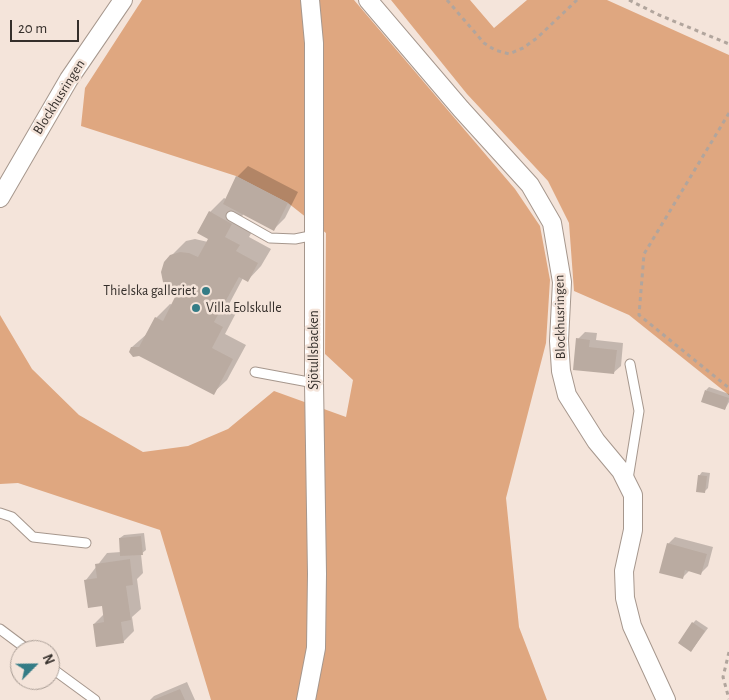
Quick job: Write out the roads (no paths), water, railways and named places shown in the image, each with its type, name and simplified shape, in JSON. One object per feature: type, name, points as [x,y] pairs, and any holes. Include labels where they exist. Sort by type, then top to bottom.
[{"type":"street","name":"Blockhusringen","points":[[0,198],[70,78],[123,0]]},
{"type":"street","name":"Sjötullsbacken","points":[[306,700],[316,648],[314,42],[310,0]]},
{"type":"street","name":"Blockhusringen","points":[[368,0],[461,109],[530,184],[552,223],[562,282],[558,341],[561,371],[567,396],[596,441],[621,471],[633,496],[633,530],[624,571],[625,598],[632,626],[666,700]]},
{"type":"lane","points":[[231,216],[270,238],[295,239],[315,235]]},
{"type":"lane","points":[[628,484],[639,411],[630,364]]},
{"type":"lane","points":[[255,372],[314,383]]},
{"type":"lane","points":[[0,513],[12,518],[33,536],[86,543]]},
{"type":"lane","points":[[0,629],[15,640]]},
{"type":"lane","points":[[60,674],[95,700]]},
{"type":"place","name":"Thielska galleriet","points":[[206,291]]},
{"type":"place","name":"Villa Eolskulle","points":[[196,308]]}]
